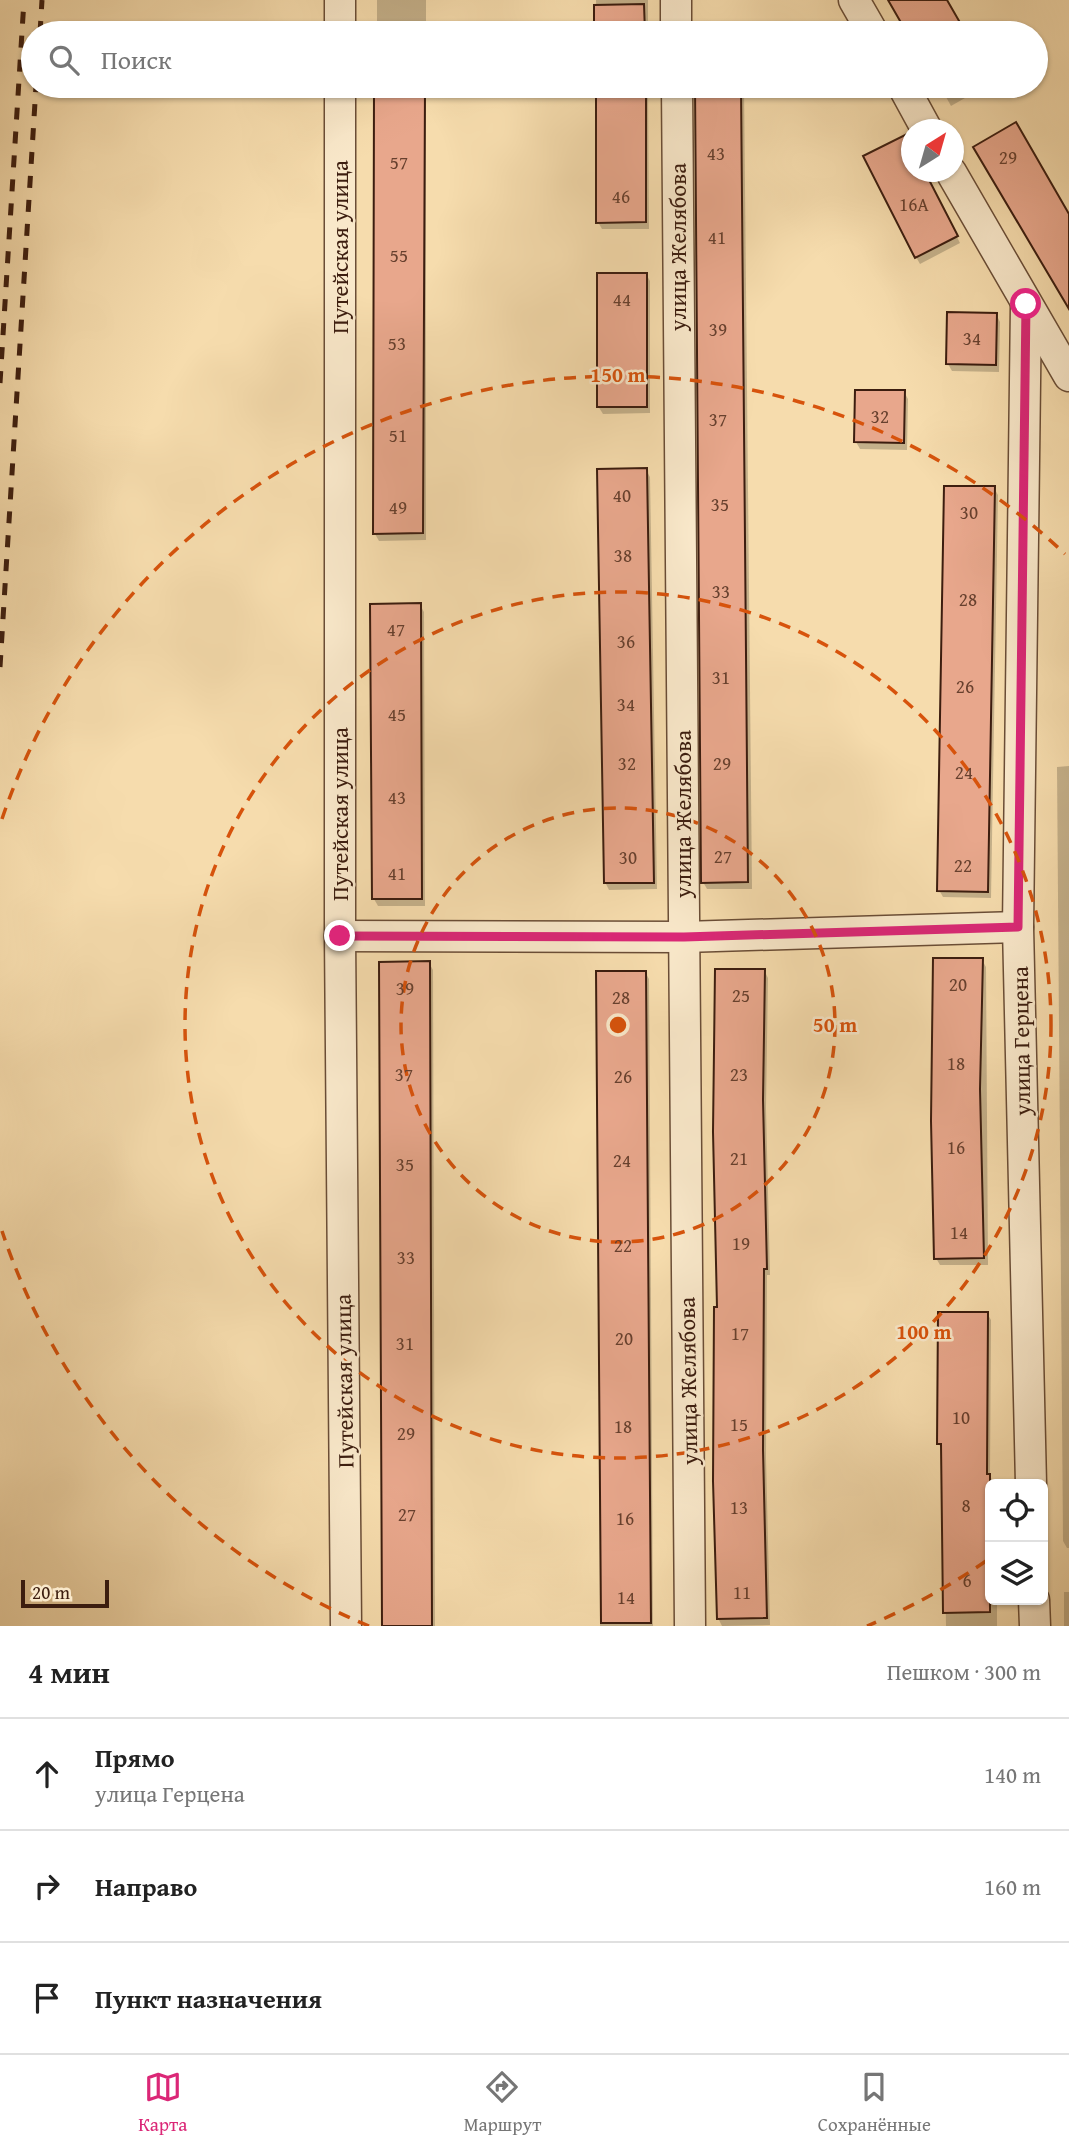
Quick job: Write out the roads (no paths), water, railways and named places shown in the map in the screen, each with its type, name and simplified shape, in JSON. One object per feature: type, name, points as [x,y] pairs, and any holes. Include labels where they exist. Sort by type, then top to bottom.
[{"type":"street","points":[[340,0],[340,21]]},
{"type":"street","points":[[676,0],[676,21]]},
{"type":"street","points":[[854,0],[866,21]]},
{"type":"street","name":"Путейская улица","points":[[340,98],[340,936],[346,1626]]},
{"type":"street","name":"улица Желябова","points":[[677,98],[690,1626]]},
{"type":"street","points":[[910,98],[922,119]]},
{"type":"street","points":[[957,182],[1069,376]]},
{"type":"street","name":"улица Герцена","points":[[1026,304],[1018,927],[1031,1479]]},
{"type":"street","points":[[340,936],[684,937],[1018,927]]},
{"type":"street","points":[[1034,1605],[1035,1626]]},
{"type":"railway","points":[[23,21],[24,0]]},
{"type":"railway","points":[[41,21],[42,0]]},
{"type":"railway","points":[[0,383],[21,48]]},
{"type":"railway","points":[[0,667],[35,98]]}]
